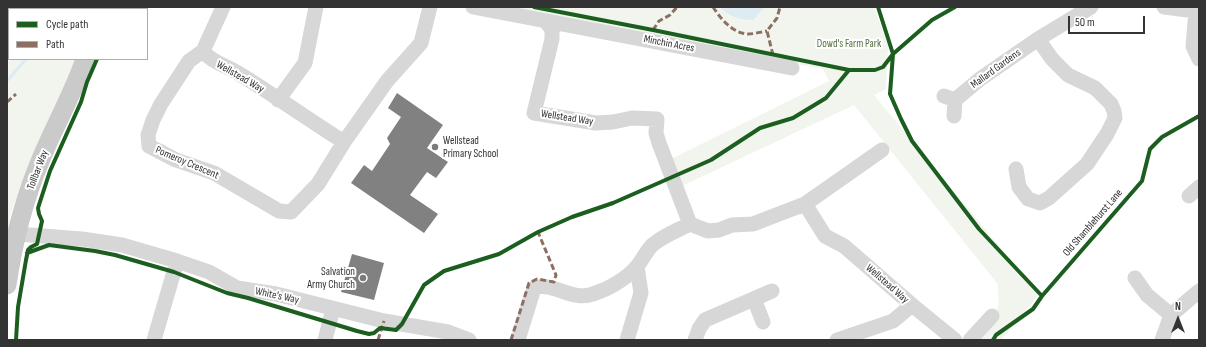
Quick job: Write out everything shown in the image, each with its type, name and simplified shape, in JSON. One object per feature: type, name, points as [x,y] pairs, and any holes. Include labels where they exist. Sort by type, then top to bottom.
[{"type":"main road","name":"Tollbar Way","points":[[7,286],[17,234],[31,184],[85,60]]},
{"type":"street","points":[[203,50],[223,7]]},
{"type":"street","points":[[278,100],[305,63],[316,7]]},
{"type":"street","points":[[473,7],[546,22]]},
{"type":"street","name":"Mallard Gardens","points":[[954,116],[949,98],[980,79],[1038,39],[1091,7]]},
{"type":"street","points":[[1164,7],[1197,11],[1193,46],[1199,59]]},
{"type":"street","points":[[344,142],[387,82],[421,43],[426,8]]},
{"type":"street","name":"Wellstead Way","points":[[546,22],[552,29],[552,39],[534,113],[596,123],[613,122],[632,118],[657,119],[656,133],[659,143],[690,224]]},
{"type":"street","name":"Minchin Acres","points":[[546,22],[588,28],[792,68]]},
{"type":"street","points":[[1016,169],[1012,188],[1028,199],[1040,203],[1049,198],[1086,164],[1107,134],[1115,118],[1111,104],[1095,88],[1068,75],[1052,59],[1038,39]]},
{"type":"street","name":"Wellstead Way","points":[[203,50],[214,62],[237,72],[344,142]]},
{"type":"street","name":"Pomeroy Crescent","points":[[203,50],[189,60],[161,104],[148,135],[148,146],[176,160],[214,173],[279,211],[291,212],[318,184],[344,142]]},
{"type":"street","points":[[518,340],[534,288],[548,286],[574,296],[591,295],[605,289],[637,267],[654,243],[690,224],[708,231],[719,230],[732,225],[753,224],[806,204],[882,150]]},
{"type":"street","name":"Wellstead Way","points":[[806,204],[825,236],[844,246],[912,305],[894,321],[838,340]]},
{"type":"street","name":"White's Way","points":[[17,234],[82,239],[122,245],[209,272],[237,288],[276,294],[384,321],[420,334],[448,332],[469,340]]},
{"type":"street","points":[[154,340],[177,261]]},
{"type":"street","points":[[627,340],[641,293],[637,267]]},
{"type":"street","points":[[1135,278],[1145,297],[1171,315]]},
{"type":"street","points":[[695,340],[699,329],[705,320],[772,291]]},
{"type":"street","points":[[1162,340],[1171,315],[1199,291]]},
{"type":"street","points":[[754,299],[763,322]]},
{"type":"street","points":[[912,305],[955,340]]},
{"type":"street","points":[[325,340],[333,309]]},
{"type":"street","points":[[970,340],[992,316]]},
{"type":"green space","points":[[7,7],[92,7],[8,8],[8,60],[77,60],[25,174],[11,212],[7,237]]},
{"type":"green space","name":"Dowd's Farm Park","points":[[498,7],[874,7],[888,46],[886,89],[874,95],[1039,294],[1001,340],[977,340],[996,314],[999,300],[997,283],[854,105],[682,186],[671,159],[829,81],[823,69]]},
{"type":"shaded area","points":[[720,7],[764,8],[753,20],[735,17]]},
{"type":"building","points":[[397,93],[443,125],[427,148],[448,162],[436,178],[427,172],[410,195],[438,214],[424,233],[351,183],[364,165],[372,171],[390,144],[387,138],[401,117],[388,108]]},
{"type":"building","name":"Salvation Army Church","points":[[352,254],[384,263],[374,300],[341,292]]},
{"type":"waterway","points":[[7,81],[25,60]]},
{"type":"marked path","points":[[653,30],[659,21],[670,15],[677,7]]},
{"type":"marked path","points":[[713,7],[723,21],[737,31],[748,34],[767,31]]},
{"type":"marked path","points":[[773,55],[767,31],[777,18],[780,7]]},
{"type":"marked path","points":[[7,102],[16,94]]},
{"type":"marked path","points":[[511,340],[529,283],[537,279],[554,282],[556,275],[538,232]]},
{"type":"marked path","points":[[378,340],[384,321]]},
{"type":"cycle path","points":[[534,7],[849,70]]},
{"type":"cycle path","points":[[878,7],[893,54],[890,94],[912,141],[979,229],[1042,296]]},
{"type":"cycle path","points":[[27,253],[49,245],[115,255],[174,272],[227,293],[357,331],[369,334],[374,333],[380,328],[396,330],[402,324],[424,285],[444,271],[499,254],[538,232],[572,217],[613,203],[711,160],[760,128],[793,118],[826,98],[849,70],[875,70],[883,67],[893,54],[932,20],[955,7]]},
{"type":"cycle path","points":[[16,340],[18,307],[28,250],[37,244],[42,221],[38,208],[50,171],[81,102],[87,82],[97,60]]},
{"type":"cycle path","name":"Old Shamblehurst Lane","points":[[993,340],[996,335],[1033,309],[1042,296],[1142,181],[1150,149],[1162,137],[1199,116]]},
{"type":"place","name":"Wellstead Primary School","points":[[435,147]]},
{"type":"place","name":"Salvation Army Church","points":[[363,278]]}]
